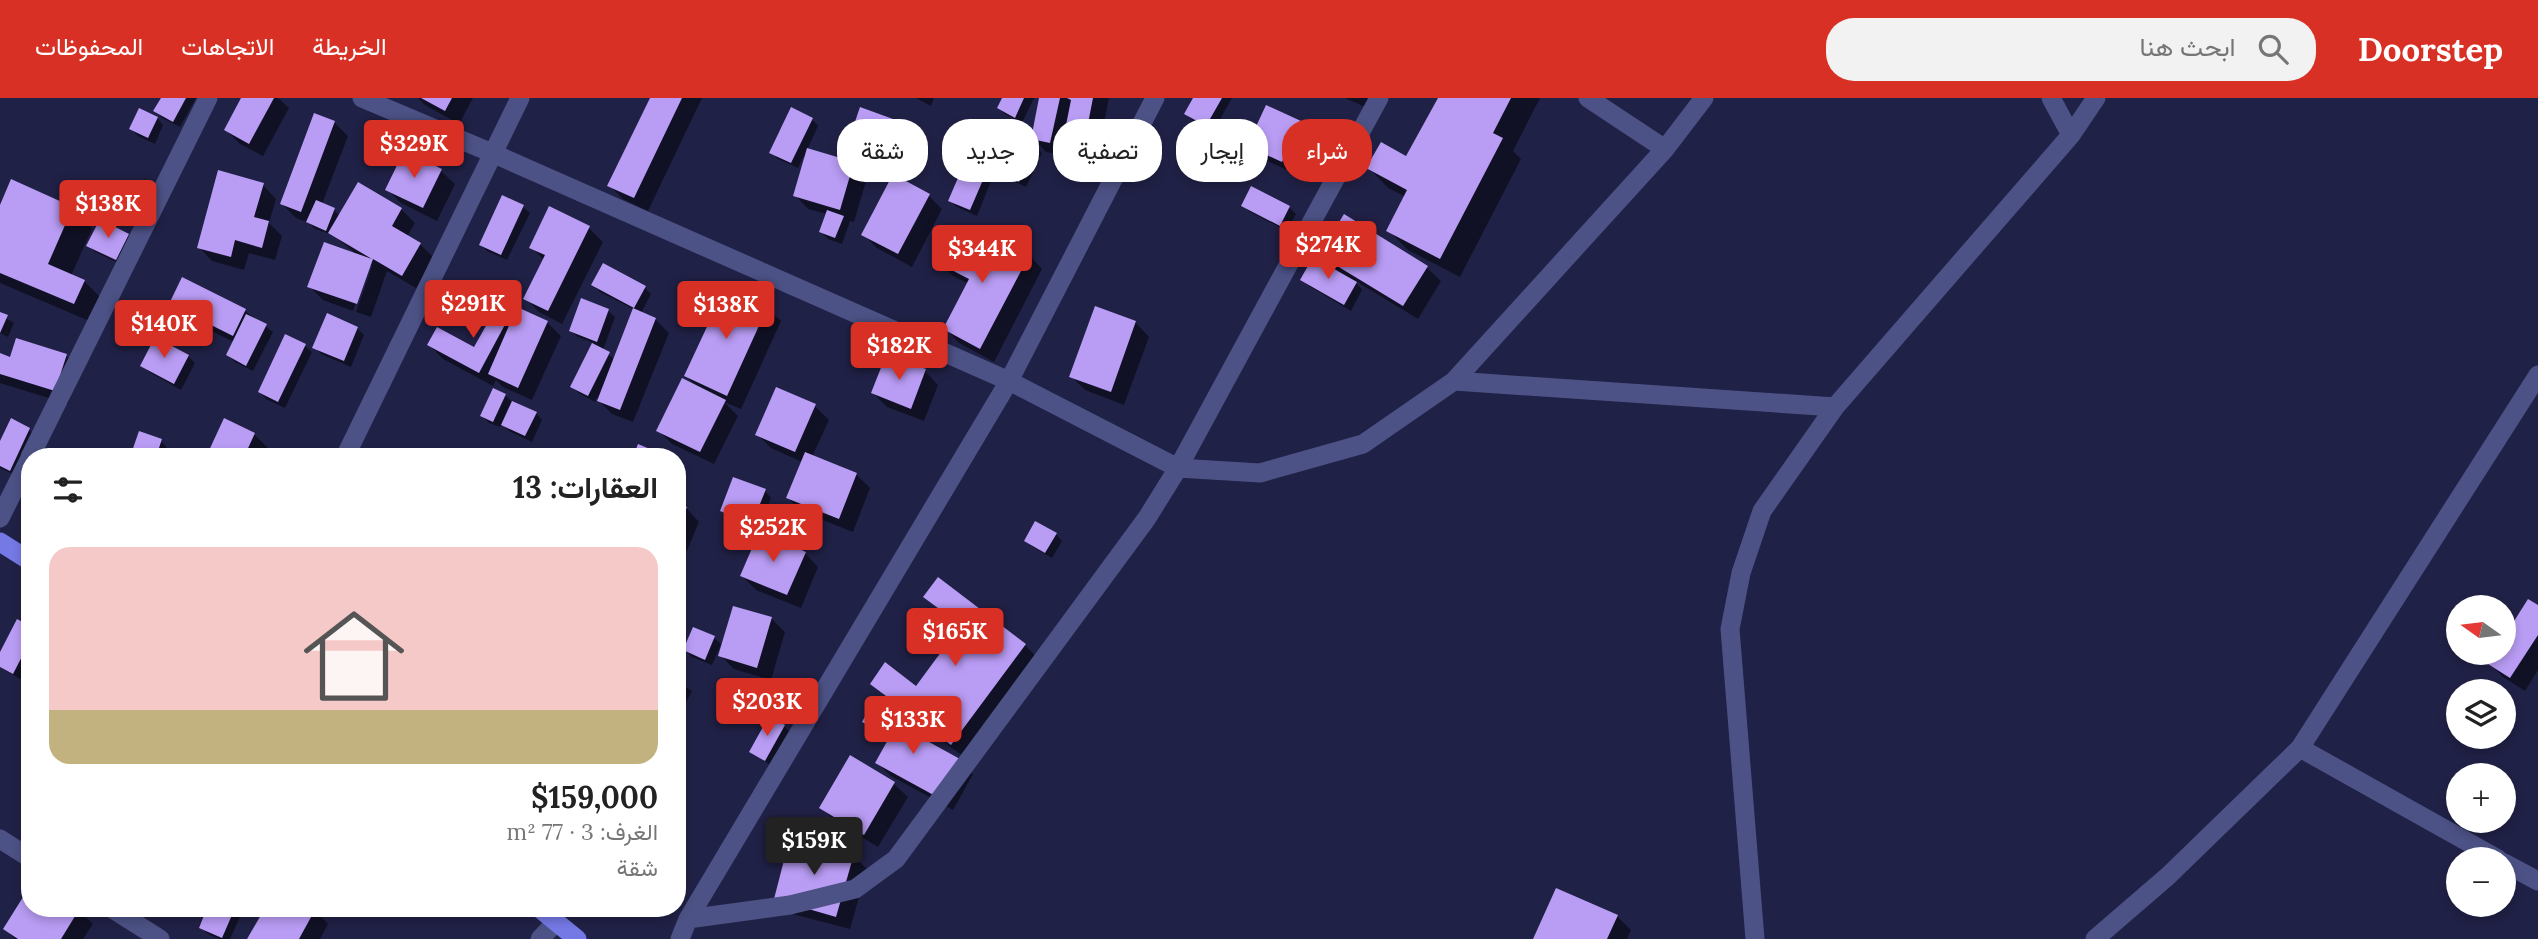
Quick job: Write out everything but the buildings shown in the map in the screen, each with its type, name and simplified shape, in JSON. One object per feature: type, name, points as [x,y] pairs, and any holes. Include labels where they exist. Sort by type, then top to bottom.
[{"type":"main road","points":[[0,541],[21,555]]},
{"type":"main road","points":[[550,917],[577,939]]},
{"type":"street","points":[[34,448],[208,98]]},
{"type":"street","points":[[362,98],[1009,381],[1178,468],[1260,473],[1363,444],[1454,381],[1665,149],[1704,98]]},
{"type":"street","points":[[349,448],[520,98]]},
{"type":"street","points":[[680,939],[688,919],[1009,381],[1155,98]]},
{"type":"street","points":[[688,919],[790,905],[855,889],[896,859],[1147,518],[1178,468],[1379,98]]},
{"type":"street","points":[[1588,98],[1665,149]]},
{"type":"street","points":[[2051,98],[2071,135]]},
{"type":"street","points":[[1755,939],[1730,629],[1741,573],[1762,511],[1835,407],[2071,135],[2096,98]]},
{"type":"street","points":[[2095,939],[2168,876],[2301,748],[2538,376]]},
{"type":"street","points":[[1454,381],[1835,407]]},
{"type":"street","points":[[0,517],[21,475]]},
{"type":"street","points":[[2301,748],[2477,847]]},
{"type":"street","points":[[0,839],[21,852]]},
{"type":"street","points":[[2516,869],[2538,881]]},
{"type":"street","points":[[125,917],[160,939]]},
{"type":"street","points":[[541,939],[556,922]]}]
